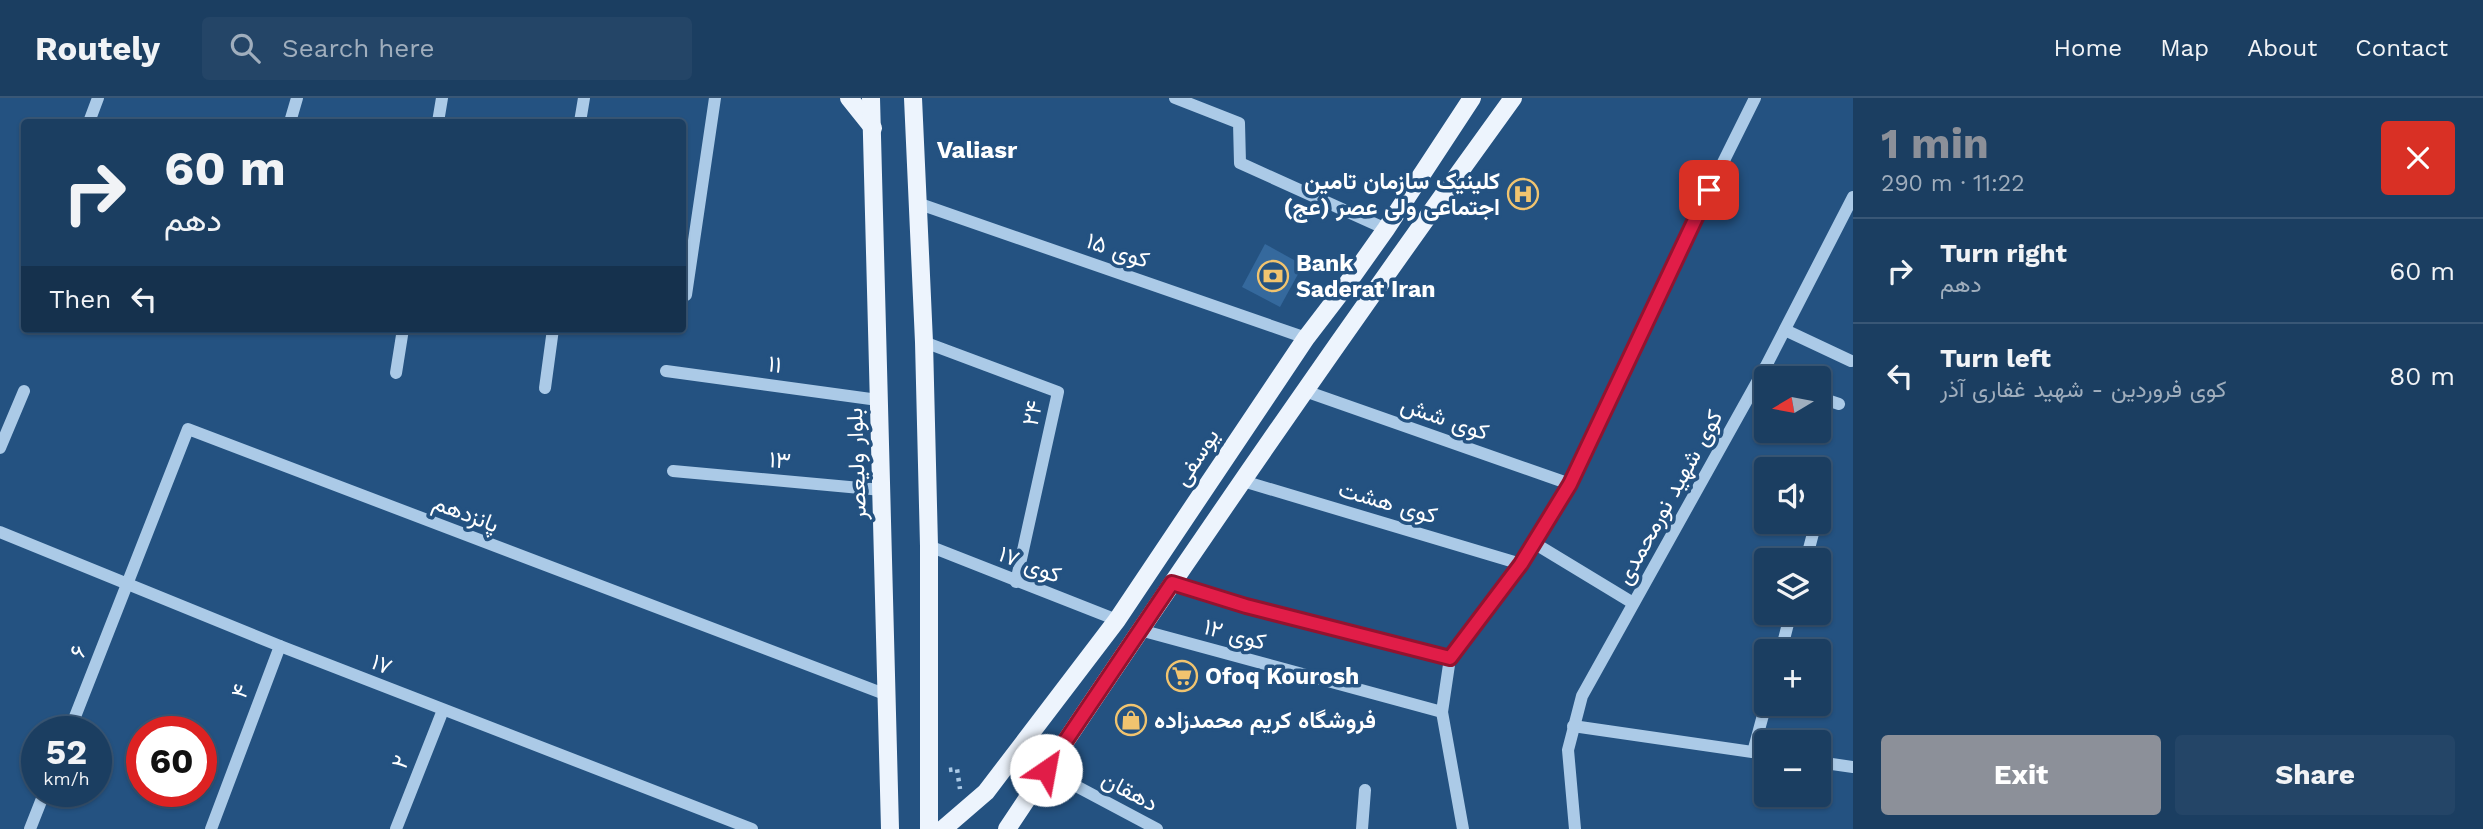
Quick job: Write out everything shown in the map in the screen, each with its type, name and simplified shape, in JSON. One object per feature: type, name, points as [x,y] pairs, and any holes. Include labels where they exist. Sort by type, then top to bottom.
[{"type":"main road","points":[[849,98],[873,128]]},
{"type":"main road","name":"بلوار ولیعصر","points":[[871,98],[890,829]]},
{"type":"main road","points":[[913,98],[924,342],[929,546],[929,829]]},
{"type":"main road","name":"یوسفی","points":[[943,829],[986,792],[1117,620],[1306,338],[1385,229],[1472,98]]},
{"type":"main road","points":[[1007,829],[1139,630],[1507,100]]},
{"type":"street","points":[[90,119],[98,98]]},
{"type":"street","points":[[291,119],[297,98]]},
{"type":"street","points":[[438,119],[442,98]]},
{"type":"street","points":[[580,119],[584,98]]},
{"type":"street","points":[[686,295],[715,98]]},
{"type":"street","points":[[1175,98],[1239,124],[1240,163],[1385,229]]},
{"type":"street","points":[[1463,829],[1441,712],[1450,658],[1521,564],[1570,484],[1686,237],[1755,98]]},
{"type":"street","name":"کوی شهید نورمحمدی","points":[[1769,366],[1853,197]]},
{"type":"street","name":"کوی ۱۵","points":[[917,203],[1306,338]]},
{"type":"street","points":[[1785,330],[1851,360]]},
{"type":"street","points":[[396,373],[402,333]]},
{"type":"street","points":[[545,388],[552,333]]},
{"type":"street","name":"۲۴","points":[[924,342],[1058,392],[1016,582]]},
{"type":"street","name":"۱۱","points":[[666,371],[878,400]]},
{"type":"street","points":[[0,448],[23,391]]},
{"type":"street","name":"کوی شش","points":[[1305,391],[1570,484]]},
{"type":"street","name":"کوی شهید نورمحمدی","points":[[1575,829],[1568,750],[1582,696],[1754,395]]},
{"type":"street","points":[[1831,401],[1839,404]]},
{"type":"street","name":"پانزدهم","points":[[127,585],[188,429],[887,695]]},
{"type":"street","name":"۱۳","points":[[673,471],[882,490]]},
{"type":"street","name":"کوی هشت","points":[[1242,481],[1521,564]]},
{"type":"street","name":"۱۷","points":[[0,531],[280,646],[752,829]]},
{"type":"street","points":[[1534,543],[1633,603]]},
{"type":"street","name":"کوی ۱۷","points":[[929,546],[1117,620]]},
{"type":"street","points":[[1172,583],[1246,606],[1450,658]]},
{"type":"street","name":"۶","points":[[75,716],[127,585]]},
{"type":"street","name":"کوی ۱۲","points":[[1139,630],[1441,712]]},
{"type":"street","name":"۴","points":[[211,829],[280,646]]},
{"type":"street","name":"۲","points":[[396,829],[443,710]]},
{"type":"street","points":[[1573,726],[1754,752]]},
{"type":"street","points":[[1831,764],[1853,767]]},
{"type":"street","name":"دهقان","points":[[1046,770],[1157,829]]},
{"type":"street","points":[[1362,829],[1365,790]]},
{"type":"street","points":[[30,829],[39,807]]},
{"type":"building","name":"Bank Saderat Iran","points":[[1265,244],[1303,265],[1280,307],[1242,287]]},
{"type":"place","name":"کلینیک سازمان تامین اجتماعی ولی عصر (عج)","points":[[1523,194]]},
{"type":"place","name":"Bank Saderat Iran","points":[[1273,276]]},
{"type":"place","name":"Ofoq Kourosh","points":[[1182,676]]},
{"type":"place","name":"فروشگاه کریم محمدزاده","points":[[1131,720]]},
{"type":"district","name":"Valiasr","points":[[977,150]]},
{"type":"route","points":[[1046,770],[1172,583],[1246,606],[1450,658],[1521,564],[1570,484],[1709,190]]}]
